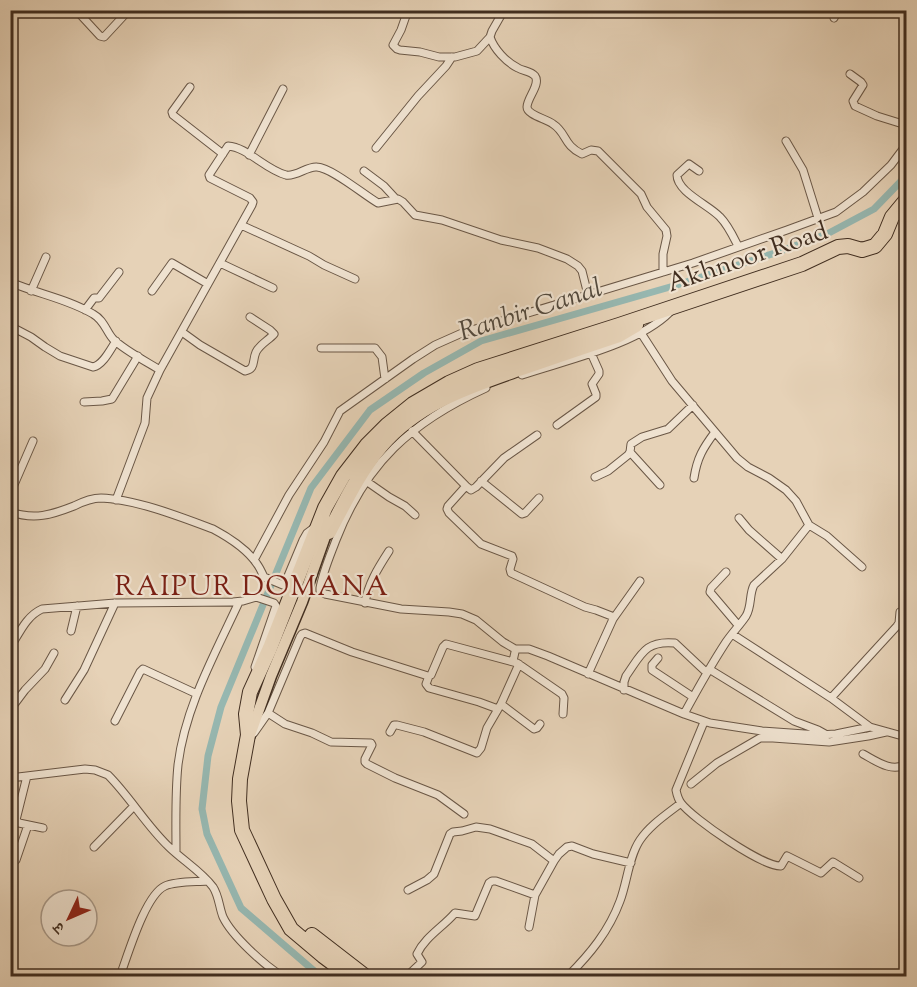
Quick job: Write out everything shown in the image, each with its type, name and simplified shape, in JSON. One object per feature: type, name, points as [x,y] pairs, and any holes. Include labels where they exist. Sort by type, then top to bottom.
[{"type":"highway","name":"Akhnoor Road","points":[[350,976],[295,933],[287,921],[274,899],[242,830],[239,790],[247,742],[248,704],[253,686],[282,618],[287,586],[323,527],[325,508],[363,450],[387,425],[424,397],[478,370],[802,264],[838,247],[848,246],[862,250],[875,246],[885,234],[892,217],[906,200]]},
{"type":"highway","points":[[287,921],[300,926],[365,976]]},
{"type":"main road","points":[[247,742],[302,602],[323,527]]},
{"type":"street","points":[[76,10],[100,36],[104,37],[129,10]]},
{"type":"street","points":[[408,10],[401,30],[393,43],[394,47],[439,57],[452,57],[477,51],[490,37],[504,10]]},
{"type":"street","points":[[490,37],[496,48],[510,63],[535,76],[536,83],[527,106],[529,112],[552,122],[558,127],[569,146],[582,154],[598,151],[641,194],[647,207],[666,230],[663,272]]},
{"type":"street","points":[[376,148],[452,57]]},
{"type":"street","points":[[850,74],[863,85],[853,101],[855,106],[906,125]]},
{"type":"street","points":[[190,87],[172,115],[223,154]]},
{"type":"street","points":[[249,155],[283,89]]},
{"type":"street","points":[[786,141],[803,170],[818,218]]},
{"type":"street","points":[[254,560],[289,495],[324,442],[340,411],[413,359],[435,345],[462,333],[663,272],[836,212],[863,192],[891,165],[906,145]]},
{"type":"street","points":[[116,500],[145,423],[147,398],[160,370],[252,205],[252,200],[211,180],[209,176],[226,148],[236,147],[264,165],[286,175],[316,166],[341,178],[378,203],[396,199]]},
{"type":"street","points":[[699,171],[689,164],[677,175],[677,180],[687,192],[720,217],[738,246]]},
{"type":"street","points":[[364,171],[415,214],[459,225],[501,240],[530,246],[567,259],[582,271],[588,295]]},
{"type":"street","points":[[241,225],[355,279]]},
{"type":"street","points":[[31,291],[46,257]]},
{"type":"street","points":[[152,291],[172,263],[208,284]]},
{"type":"street","points":[[220,263],[273,288]]},
{"type":"street","points":[[85,310],[94,298],[99,298],[119,272]]},
{"type":"street","points":[[10,282],[31,291],[58,298],[92,313],[99,318],[116,341],[160,370]]},
{"type":"street","points":[[675,307],[632,338],[488,387],[442,410],[412,431],[384,458],[351,505],[330,554],[320,591],[365,603],[401,609],[468,615],[515,649],[529,649],[704,722],[762,731],[827,735],[870,728],[906,737]]},
{"type":"street","points":[[182,332],[215,355],[248,371],[252,367],[259,347],[273,334],[249,317]]},
{"type":"street","points":[[10,326],[60,356],[93,367],[100,364],[116,341]]},
{"type":"street","points":[[641,333],[666,372],[741,462],[777,484],[793,498],[809,525],[827,536],[862,567]]},
{"type":"street","points":[[321,348],[375,348],[382,357],[385,380]]},
{"type":"street","points":[[557,425],[596,397],[592,384],[599,371],[591,352]]},
{"type":"street","points":[[84,402],[112,399],[138,356]]},
{"type":"street","points":[[660,485],[630,452],[629,447],[642,437],[668,429],[693,405]]},
{"type":"street","points":[[412,431],[471,490],[504,458],[537,435]]},
{"type":"street","points":[[694,478],[696,464],[703,447],[715,432]]},
{"type":"street","points":[[10,494],[33,441]]},
{"type":"street","points":[[595,477],[608,471],[630,452]]},
{"type":"street","points":[[366,481],[415,515]]},
{"type":"street","points":[[482,481],[522,514],[539,498]]},
{"type":"street","points":[[466,486],[448,506],[449,513],[481,544],[512,556],[510,573],[585,608],[615,617]]},
{"type":"street","points":[[10,512],[31,517],[41,516],[100,498],[166,512],[213,529],[231,540],[254,560],[266,578],[287,586]]},
{"type":"street","points":[[739,518],[749,530],[782,558]]},
{"type":"street","points":[[684,714],[708,671],[749,609],[753,587],[782,558],[809,525]]},
{"type":"street","points":[[365,603],[373,577],[389,551]]},
{"type":"street","points":[[726,572],[710,592],[738,625]]},
{"type":"street","points":[[588,675],[615,617],[640,581]]},
{"type":"street","points":[[10,648],[27,620],[42,609],[115,603],[239,602],[258,597],[274,603],[276,609],[253,675],[253,686]]},
{"type":"street","points":[[176,853],[178,765],[185,732],[197,693],[239,602]]},
{"type":"street","points":[[65,700],[84,670],[115,603]]},
{"type":"street","points":[[71,631],[77,606]]},
{"type":"street","points":[[831,698],[897,626],[900,612]]},
{"type":"street","points":[[247,742],[268,713],[302,634],[305,633],[352,652],[429,676]]},
{"type":"street","points":[[732,634],[831,698],[870,728]]},
{"type":"street","points":[[624,690],[626,676],[646,649],[654,644],[675,643],[708,671],[794,721],[827,735]]},
{"type":"street","points":[[540,724],[534,729],[499,706],[429,688],[426,684],[445,645],[516,663],[562,694],[563,714]]},
{"type":"street","points":[[390,732],[396,725],[416,729],[477,753],[516,663],[515,649]]},
{"type":"street","points":[[10,710],[45,669],[54,653]]},
{"type":"street","points":[[658,658],[651,667],[652,670],[693,697]]},
{"type":"street","points":[[115,721],[143,669],[197,693]]},
{"type":"street","points":[[268,713],[285,724],[331,742],[371,743],[365,759],[367,764],[438,795],[464,814]]},
{"type":"street","points":[[704,722],[676,790],[677,797],[691,814],[714,832],[757,858],[777,867],[782,866],[787,856],[821,873],[833,862],[859,878]]},
{"type":"street","points":[[691,783],[717,763],[760,738],[829,742],[888,732]]},
{"type":"street","points":[[862,754],[892,768],[906,764]]},
{"type":"street","points":[[10,778],[85,769],[108,775],[158,836],[207,881],[217,894],[225,921],[260,960],[282,976]]},
{"type":"street","points":[[27,776],[14,822],[43,828]]},
{"type":"street","points":[[568,976],[589,954],[611,922],[638,843],[681,803]]},
{"type":"street","points":[[94,847],[134,806]]},
{"type":"street","points":[[16,860],[28,825]]},
{"type":"street","points":[[408,890],[434,874],[450,834],[473,827],[490,829],[524,840],[554,861]]},
{"type":"street","points":[[529,927],[535,895],[559,854],[570,846],[631,863]]},
{"type":"street","points":[[120,976],[149,903],[159,890],[170,885],[207,881]]},
{"type":"street","points":[[407,976],[422,962],[417,954],[421,947],[454,913],[475,916],[489,883],[492,881],[535,895]]},
{"type":"waterway","name":"Ranbir Canal","points":[[320,976],[241,908],[207,834],[202,809],[208,756],[221,707],[311,488],[370,410],[424,373],[481,341],[677,285],[827,234],[874,209],[906,176]]},
{"type":"district","name":"RAIPUR DOMANA","points":[[252,585]]}]
